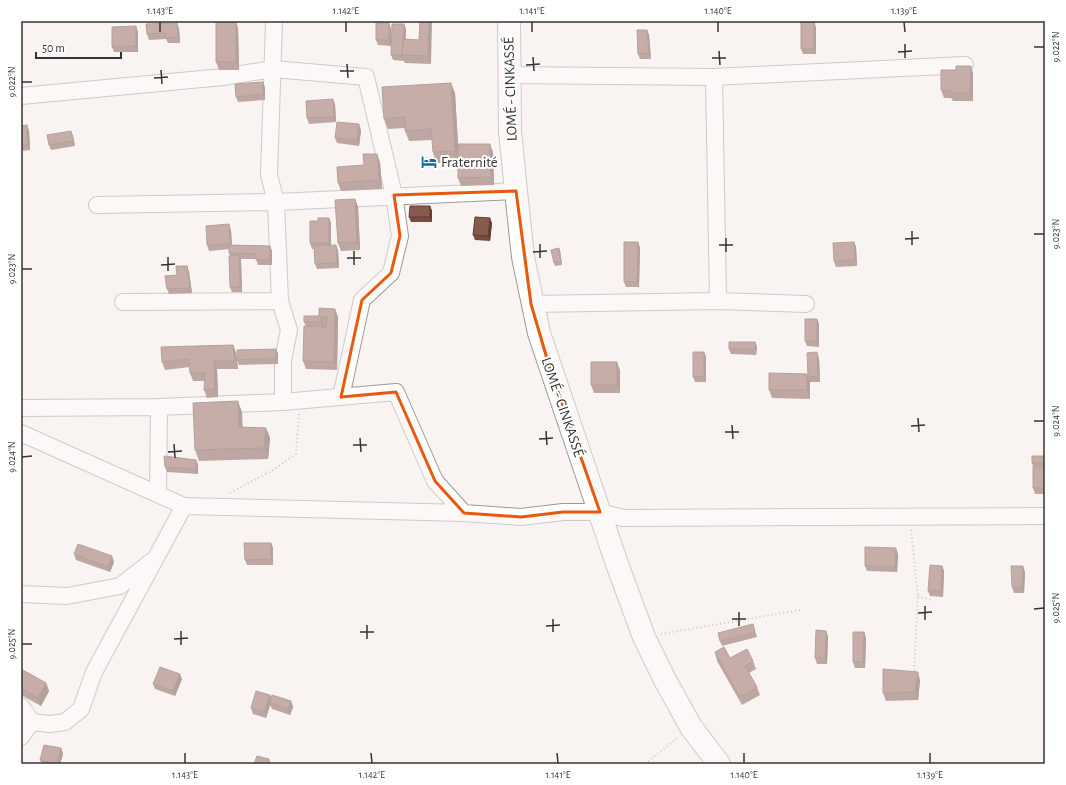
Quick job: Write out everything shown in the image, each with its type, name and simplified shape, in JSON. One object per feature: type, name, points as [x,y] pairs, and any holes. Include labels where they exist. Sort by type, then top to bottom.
[{"type":"highway","name":"LOMÉ - CINKASSÉ","points":[[509,21],[508,75],[510,130],[523,257],[532,304],[550,369],[617,564],[644,637],[664,680],[690,726],[719,764]]},
{"type":"street","points":[[274,21],[269,175],[276,202],[280,302],[289,330],[283,360],[283,402]]},
{"type":"street","points":[[508,75],[714,77],[965,65]]},
{"type":"street","points":[[21,96],[223,77],[272,69],[366,77],[394,196],[400,236],[391,272],[362,300],[341,397]]},
{"type":"street","points":[[714,77],[718,301]]},
{"type":"street","points":[[97,205],[276,202],[516,191]]},
{"type":"street","points":[[532,304],[718,301],[806,304]]},
{"type":"street","points":[[123,302],[280,302]]},
{"type":"street","points":[[21,408],[159,407],[283,402],[396,392],[435,481],[464,513]]},
{"type":"street","points":[[158,493],[159,407]]},
{"type":"street","points":[[21,433],[158,493],[184,506],[464,513],[521,517],[563,512],[600,512],[624,518],[1045,516]]},
{"type":"street","points":[[21,706],[32,722],[50,724],[65,722],[81,709],[94,672],[184,506]]},
{"type":"street","points":[[21,594],[67,596],[120,586],[156,558]]},
{"type":"street","points":[[21,737],[32,722]]},
{"type":"path","points":[[224,496],[273,470],[296,454],[300,400]]},
{"type":"path","points":[[909,517],[918,596],[913,678]]},
{"type":"path","points":[[918,596],[931,600]]},
{"type":"path","points":[[644,637],[800,610]]},
{"type":"path","points":[[645,764],[690,726]]},
{"type":"highlighted area","points":[[516,191],[531,304],[550,369],[600,512],[563,512],[521,517],[464,513],[435,481],[396,392],[341,397],[362,300],[391,273],[400,236],[394,195]]},
{"type":"building","points":[[216,21],[236,21],[236,62],[216,62]]},
{"type":"building","points":[[420,21],[429,21],[428,56],[402,55],[403,39],[419,40]]},
{"type":"building","points":[[801,21],[814,21],[814,49],[801,49]]},
{"type":"building","points":[[177,23],[178,37],[166,38],[166,33],[147,34],[146,24]]},
{"type":"building","points":[[376,23],[389,23],[389,40],[376,40]]},
{"type":"building","points":[[392,24],[404,24],[402,55],[391,55]]},
{"type":"building","points":[[136,26],[136,46],[112,47],[112,27]]},
{"type":"building","points":[[637,30],[647,30],[649,53],[638,54]]},
{"type":"building","points":[[956,66],[971,66],[970,93],[950,93],[950,90],[941,90],[941,70],[956,70]]},
{"type":"building","points":[[263,82],[263,94],[236,97],[235,84]]},
{"type":"building","points":[[451,83],[455,151],[433,152],[431,129],[405,131],[405,117],[384,119],[382,87]]},
{"type":"building","points":[[333,99],[334,117],[307,118],[306,101]]},
{"type":"building","points":[[337,122],[359,124],[357,140],[335,138]]},
{"type":"building","points":[[27,125],[28,145],[21,145],[21,126]]},
{"type":"building","points":[[71,131],[73,141],[49,145],[47,135]]},
{"type":"building","points":[[458,144],[490,144],[491,177],[458,178]]},
{"type":"building","points":[[363,154],[377,154],[379,180],[338,183],[337,167],[364,165]]},
{"type":"building","points":[[355,199],[357,242],[338,243],[335,200]]},
{"type":"building","points":[[410,206],[430,206],[430,217],[409,217]]},
{"type":"building","points":[[475,217],[490,218],[488,236],[473,235]]},
{"type":"building","points":[[318,218],[329,218],[329,243],[310,243],[310,221],[318,221]]},
{"type":"building","points":[[229,224],[230,244],[207,245],[206,226]]},
{"type":"building","points":[[624,242],[638,242],[637,282],[624,282]]},
{"type":"building","points":[[854,242],[855,260],[834,261],[833,243]]},
{"type":"building","points":[[229,245],[270,246],[270,260],[256,260],[256,254],[229,253]]},
{"type":"building","points":[[336,245],[337,263],[315,264],[314,246]]},
{"type":"building","points":[[559,248],[561,262],[554,263],[551,250]]},
{"type":"building","points":[[239,255],[240,287],[230,287],[229,256]]},
{"type":"building","points":[[176,266],[187,266],[190,288],[167,289],[165,276],[177,275]]},
{"type":"building","points":[[319,308],[335,309],[334,362],[303,361],[304,326],[326,327],[327,317],[321,317],[321,322],[304,322],[304,316],[319,316]]},
{"type":"building","points":[[805,319],[817,319],[817,341],[805,341]]},
{"type":"building","points":[[729,342],[755,342],[755,349],[729,349]]},
{"type":"building","points":[[233,345],[235,361],[214,361],[215,389],[204,390],[205,373],[190,373],[189,359],[162,362],[161,347]]},
{"type":"building","points":[[276,349],[276,358],[237,360],[237,350]]},
{"type":"building","points":[[693,352],[704,352],[704,376],[693,377]]},
{"type":"building","points":[[817,352],[818,377],[808,376],[807,353]]},
{"type":"building","points":[[591,362],[617,362],[617,385],[591,385]]},
{"type":"building","points":[[769,373],[807,374],[807,390],[769,390]]},
{"type":"building","points":[[238,401],[239,427],[266,428],[264,448],[195,450],[193,403]]},
{"type":"building","points":[[164,456],[196,460],[196,469],[165,467]]},
{"type":"building","points":[[1032,456],[1045,456],[1045,463],[1032,463]]},
{"type":"building","points":[[1033,466],[1045,466],[1045,488],[1033,488]]},
{"type":"building","points":[[244,543],[271,543],[271,559],[245,560]]},
{"type":"building","points":[[78,544],[112,556],[108,567],[74,554]]},
{"type":"building","points":[[865,547],[896,548],[895,567],[865,566]]},
{"type":"building","points":[[930,565],[942,566],[941,591],[928,591]]},
{"type":"building","points":[[1011,566],[1023,566],[1022,587],[1012,587]]},
{"type":"building","points":[[753,624],[755,632],[720,641],[718,633]]},
{"type":"building","points":[[816,630],[826,631],[825,658],[815,658]]},
{"type":"building","points":[[853,632],[864,632],[863,662],[853,662]]},
{"type":"building","points":[[724,647],[730,658],[747,649],[753,661],[745,666],[757,687],[740,697],[715,652]]},
{"type":"building","points":[[160,667],[180,674],[173,691],[153,684]]},
{"type":"building","points":[[21,669],[46,683],[38,698],[21,688]]},
{"type":"building","points":[[883,669],[918,672],[915,692],[883,693]]},
{"type":"building","points":[[256,691],[270,695],[264,712],[251,708]]},
{"type":"building","points":[[272,695],[291,701],[288,709],[270,703]]},
{"type":"building","points":[[44,745],[61,748],[57,764],[40,760]]},
{"type":"building","points":[[257,756],[269,759],[268,764],[254,764]]},
{"type":"place","name":"Fraternité","points":[[429,162]]}]
